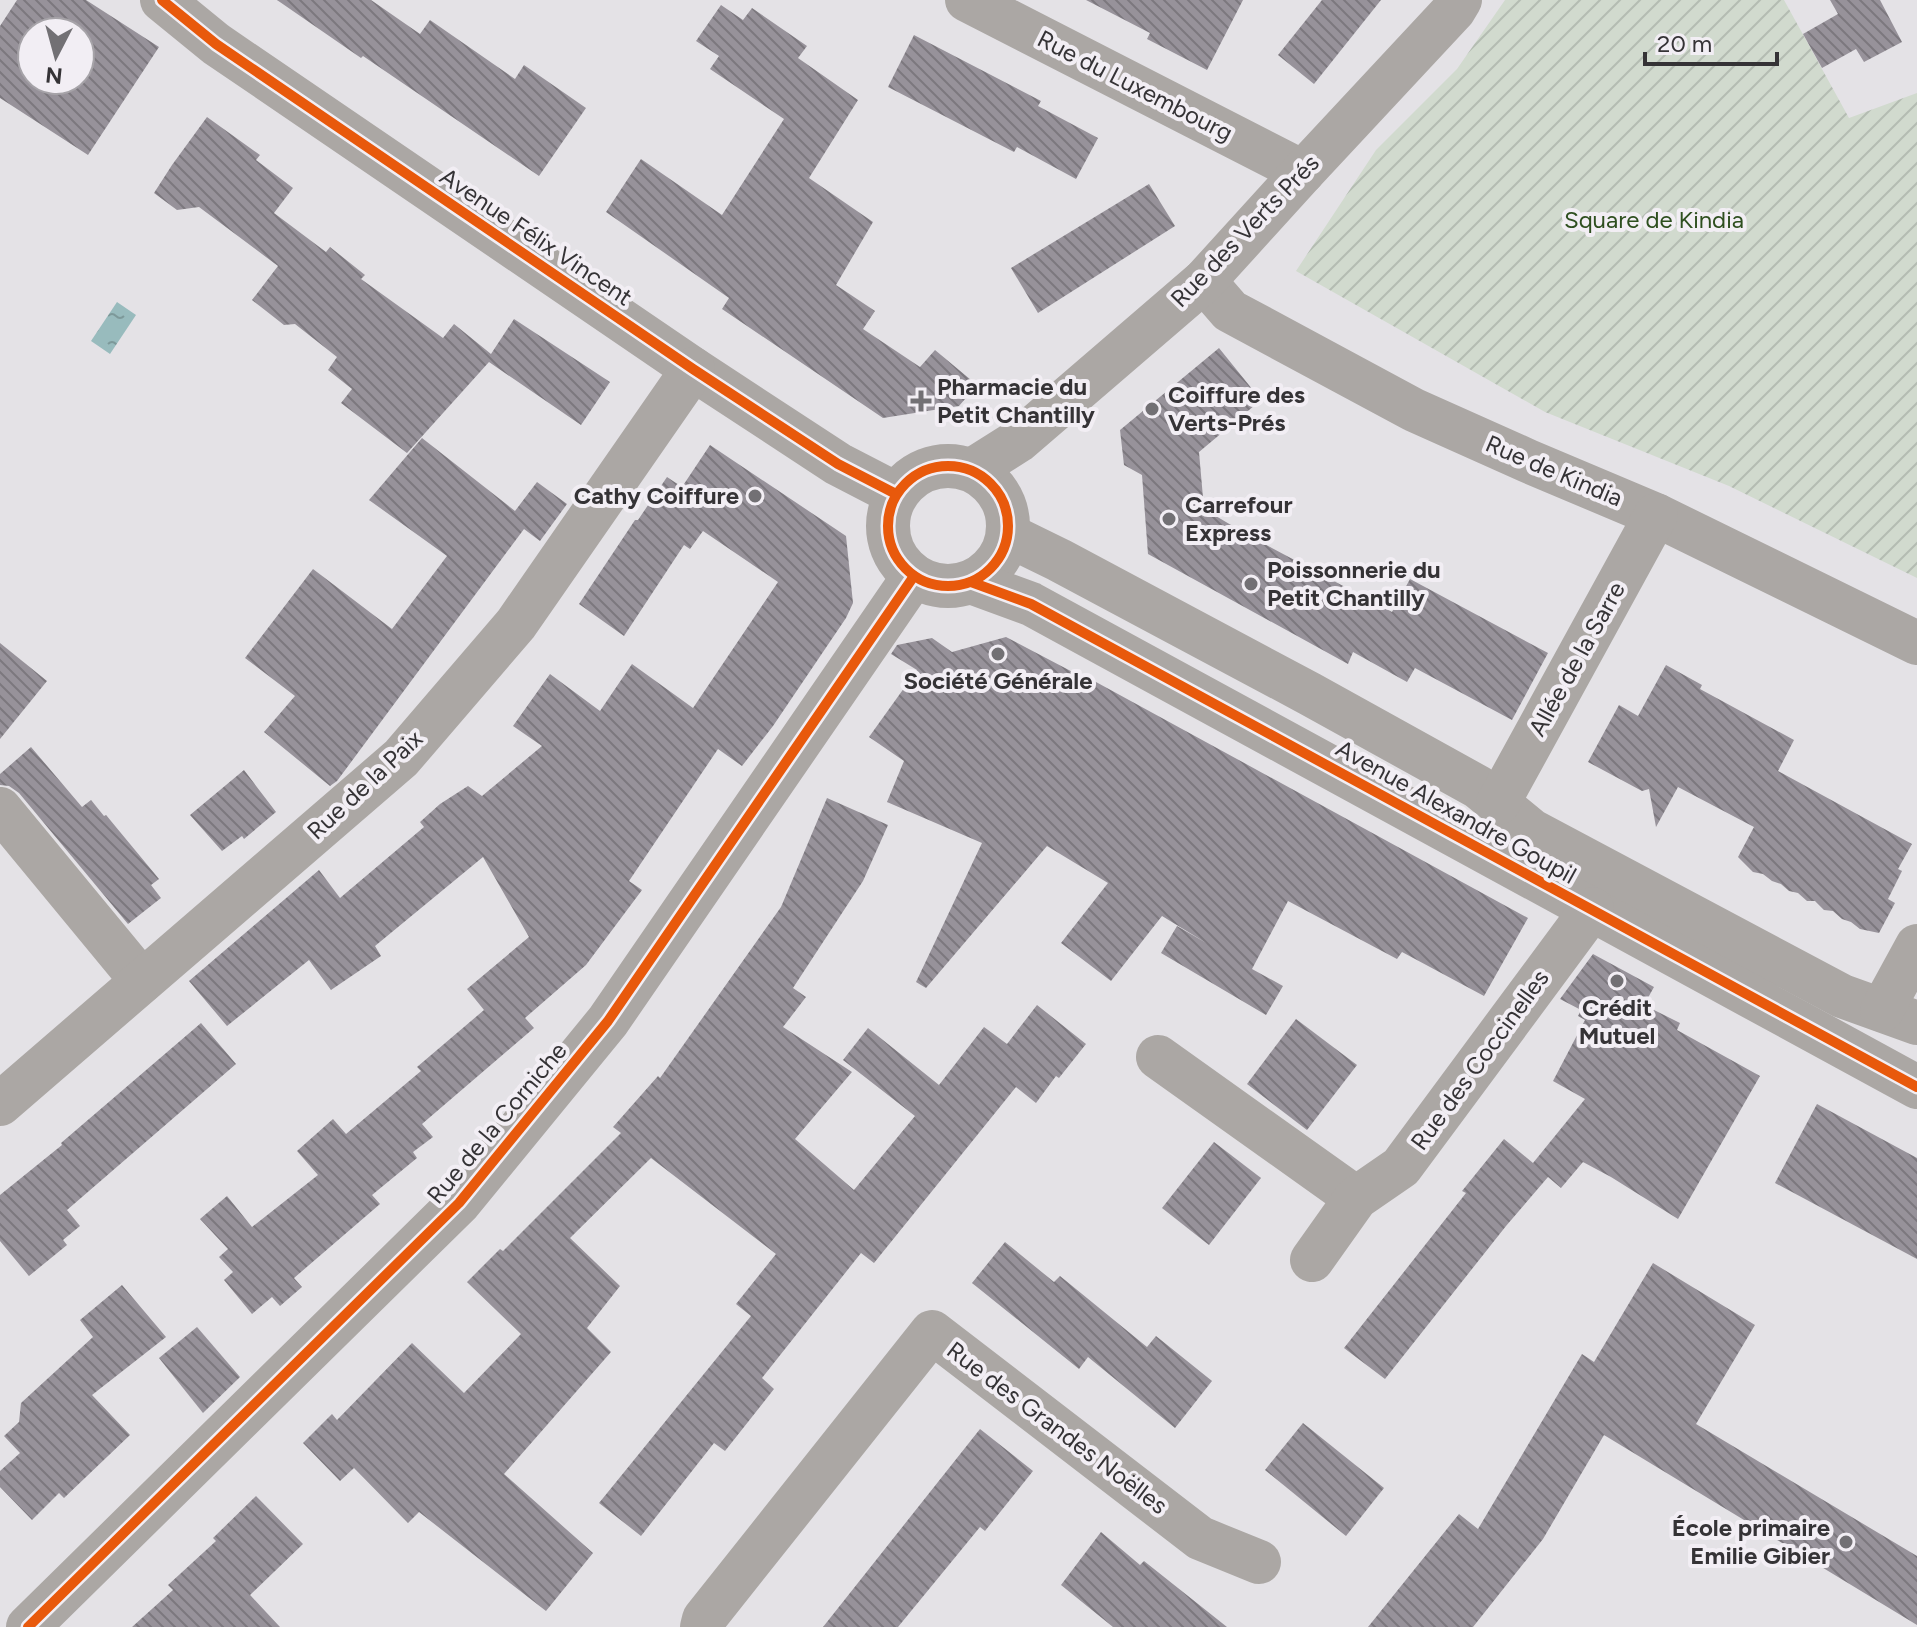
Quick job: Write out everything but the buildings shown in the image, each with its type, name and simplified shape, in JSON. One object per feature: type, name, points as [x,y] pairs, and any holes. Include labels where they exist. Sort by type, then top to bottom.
[{"type":"street","name":"Avenue Félix Vincent","points":[[162,0],[216,44],[693,369],[838,464],[896,494]]},
{"type":"street","name":"Rue du Luxembourg","points":[[967,0],[1303,172]]},
{"type":"street","name":"Rue des Verts Prés","points":[[972,470],[1018,441],[1204,281],[1460,0]]},
{"type":"street","name":"Rue de Kindia","points":[[1204,281],[1230,311],[1414,410],[1656,515],[1917,643]]},
{"type":"street","name":"Rue de la Paix","points":[[0,1104],[401,758],[516,624],[693,369]]},
{"type":"street","points":[[938,466],[972,470],[989,481],[1001,496],[1008,515],[1008,535],[1002,554],[989,571],[971,582],[952,586],[932,584],[914,576],[900,563],[891,547],[889,511],[896,494],[907,481],[938,466]]},
{"type":"street","name":"Allée de la Sarre","points":[[1498,803],[1656,515]]},
{"type":"street","name":"Avenue Alexandre Goupil","points":[[1008,535],[1323,701],[1478,787],[1541,836],[1842,996],[1900,1017]]},
{"type":"street","name":"Rue de la Corniche","points":[[28,1627],[459,1203],[608,1021],[914,576]]},
{"type":"street","name":"Avenue Alexandre Goupil","points":[[971,582],[1031,604],[1917,1087]]},
{"type":"street","points":[[0,809],[142,981]]},
{"type":"street","name":"Rue des Coccinelles","points":[[1312,1260],[1356,1198],[1401,1167],[1592,909]]},
{"type":"street","points":[[1900,1017],[1917,946]]},
{"type":"street","points":[[1158,1057],[1356,1198]]},
{"type":"street","name":"Rue des Grandes Noëlles","points":[[702,1627],[704,1619],[932,1332],[1200,1538],[1259,1562]]},
{"type":"green space","name":"Square de Kindia","points":[[1505,0],[1784,0],[1849,118],[1917,93],[1917,578],[1729,486],[1545,412],[1296,271],[1376,150],[1457,69]]},
{"type":"water","points":[[117,302],[136,315],[110,354],[91,341]]},
{"type":"cycle path","points":[[162,0],[216,44],[693,369],[838,464],[896,494]]},
{"type":"cycle path","points":[[948,466],[971,470],[991,483],[1004,503],[1008,526],[1004,549],[991,569],[971,582],[948,586],[925,582],[905,569],[892,549],[888,526],[892,503],[905,483],[925,470],[948,466]]},
{"type":"cycle path","points":[[28,1627],[459,1203],[608,1021],[914,576]]},
{"type":"cycle path","points":[[971,582],[1031,604],[1917,1087]]},
{"type":"place","name":"Pharmacie du Petit Chantilly","points":[[921,401]]},
{"type":"place","name":"Coiffure des Verts-Prés","points":[[1152,409]]},
{"type":"place","name":"Cathy Coiffure","points":[[755,496]]},
{"type":"place","name":"Carrefour Express","points":[[1169,519]]},
{"type":"place","name":"Poissonnerie du Petit Chantilly","points":[[1251,584]]},
{"type":"place","name":"Société Générale","points":[[998,654]]},
{"type":"place","name":"Crédit Mutuel","points":[[1617,981]]},
{"type":"place","name":"École primaire Emilie Gibier","points":[[1846,1542]]}]
